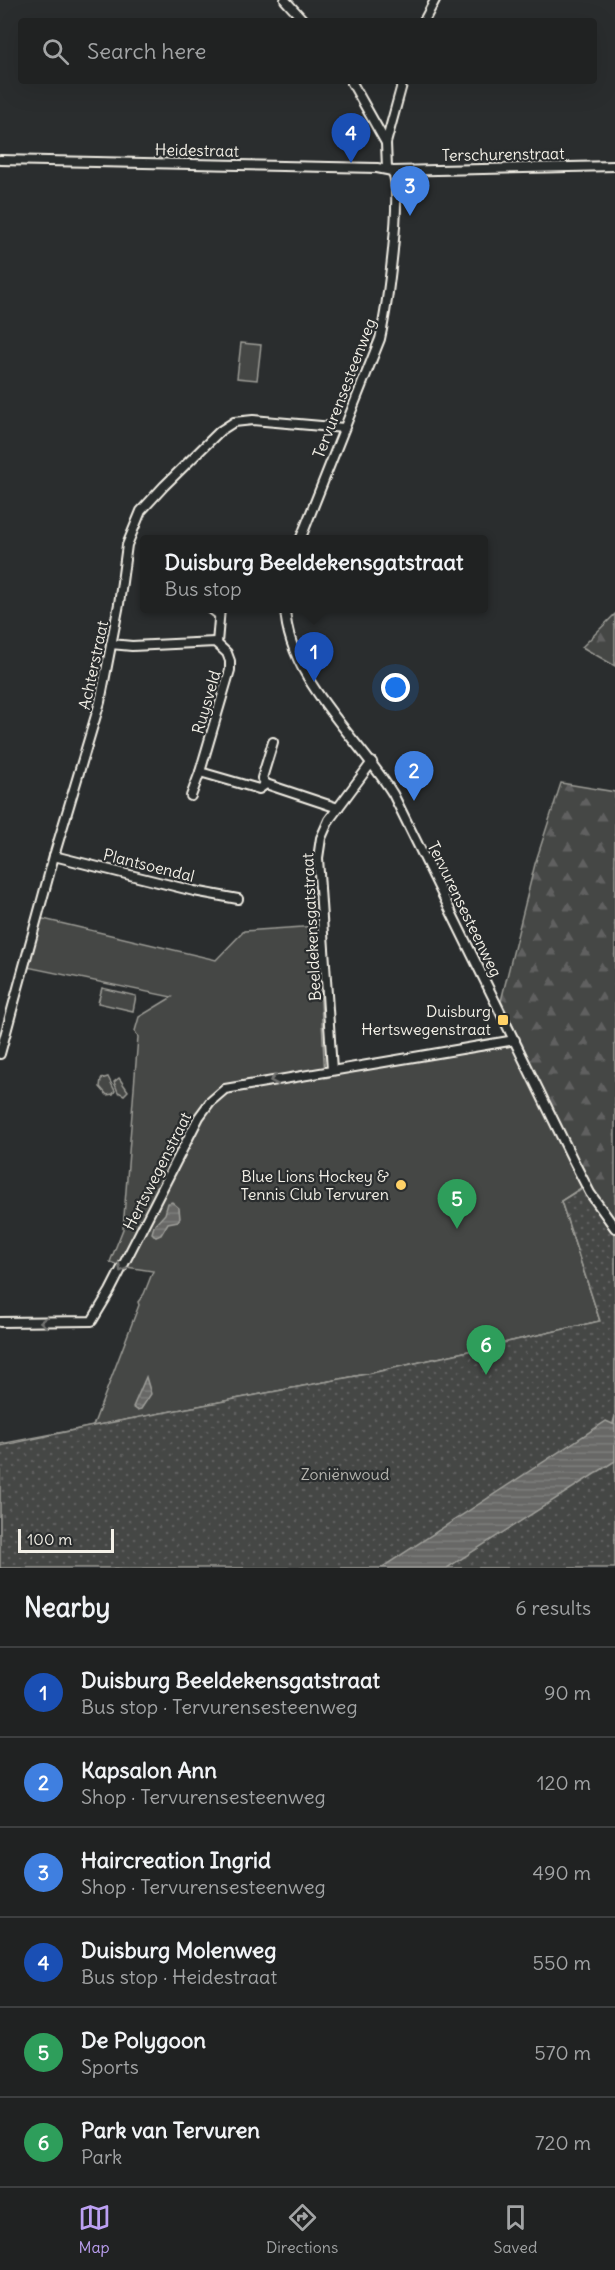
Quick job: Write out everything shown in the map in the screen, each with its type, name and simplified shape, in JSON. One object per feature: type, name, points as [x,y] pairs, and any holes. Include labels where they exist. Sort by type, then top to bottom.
[{"type":"street","points":[[285,0],[301,18]]},
{"type":"street","points":[[426,18],[435,0]]},
{"type":"street","points":[[353,84],[386,143]]},
{"type":"street","points":[[386,143],[402,84]]},
{"type":"street","name":"Tervurensesteenweg","points":[[302,535],[380,339],[387,311],[396,196],[394,176],[389,170],[386,143]]},
{"type":"street","name":"Heidestraat","points":[[0,160],[389,170]]},
{"type":"street","name":"Terschurenstraat","points":[[389,170],[615,166]]},
{"type":"street","name":"Achterstraat","points":[[0,1054],[54,856],[100,702],[119,604],[127,545],[141,511],[220,431],[234,422],[253,420],[344,428]]},
{"type":"street","points":[[111,644],[132,646],[205,641],[217,644],[219,613]]},
{"type":"street","name":"Tervurensesteenweg","points":[[286,613],[294,646],[314,686],[333,715],[372,762],[401,809],[590,1193],[615,1228]]},
{"type":"street","name":"Ruysveld","points":[[191,796],[230,670],[227,652],[217,644]]},
{"type":"street","points":[[273,742],[262,778],[266,784],[338,808]]},
{"type":"street","name":"Beeldekensgatstraat","points":[[332,1070],[318,858],[321,838],[329,820],[372,762]]},
{"type":"street","points":[[200,772],[259,789],[266,784]]},
{"type":"street","name":"Plantsoendal","points":[[54,856],[194,891],[238,898]]},
{"type":"street","name":"Hertswegenstraat","points":[[0,1322],[88,1323],[92,1321],[110,1292],[199,1118],[210,1102],[225,1089],[515,1040]]},
{"type":"green space","points":[[241,343],[261,345],[257,380],[237,378]]},
{"type":"green space","points":[[615,614],[615,666],[582,647]]},
{"type":"green space","name":"Zoniënwoud","points":[[561,783],[615,792],[615,1414],[0,1568],[0,1444],[372,1373],[600,1321],[561,1201],[588,1183],[501,1001],[535,864]]},
{"type":"green space","points":[[39,918],[216,960],[244,931],[317,926],[325,1078],[357,1070],[512,1046],[582,1188],[561,1201],[600,1321],[372,1373],[93,1426],[139,1305],[138,1302],[144,1294],[153,1271],[120,1266],[110,1262],[123,1229],[138,1037],[135,1031],[139,1017],[172,997],[27,967]]},
{"type":"green space","points":[[102,988],[136,996],[133,1011],[98,1003]]},
{"type":"green space","points":[[108,1077],[115,1091],[107,1095],[100,1087],[101,1079]]},
{"type":"green space","points":[[119,1078],[128,1091],[124,1095],[118,1092],[114,1082]]},
{"type":"green space","name":"Zoniënwoud","points":[[582,1188],[615,1234],[615,1568],[0,1568],[0,1446],[372,1373],[600,1321],[561,1201]]},
{"type":"shaded area","points":[[172,1202],[179,1208],[180,1218],[178,1221],[168,1223],[161,1235],[156,1237],[152,1233],[154,1226],[165,1214],[168,1203]]},
{"type":"shaded area","points":[[146,1377],[151,1394],[141,1409],[137,1410],[133,1407]]},
{"type":"shaded area","points":[[606,1421],[615,1425],[615,1461],[447,1568],[381,1568]]},
{"type":"waterway","points":[[613,1424],[615,1417]]},
{"type":"place","name":"Duisburg Molenweg","points":[[351,163]]},
{"type":"place","name":"Haircreation Ingrid","points":[[410,216]]},
{"type":"place","name":"Duisburg Beeldekensgatstraat","points":[[314,682]]},
{"type":"place","name":"Kapsalon Ann","points":[[414,801]]},
{"type":"place","name":"Duisburg Hertswegenstraat","points":[[503,1020]]},
{"type":"place","name":"Blue Lions Hockey & Tennis Club Tervuren","points":[[401,1185]]},
{"type":"place","name":"De Polygoon","points":[[457,1229]]},
{"type":"place","name":"Park van Tervuren","points":[[486,1375]]}]
